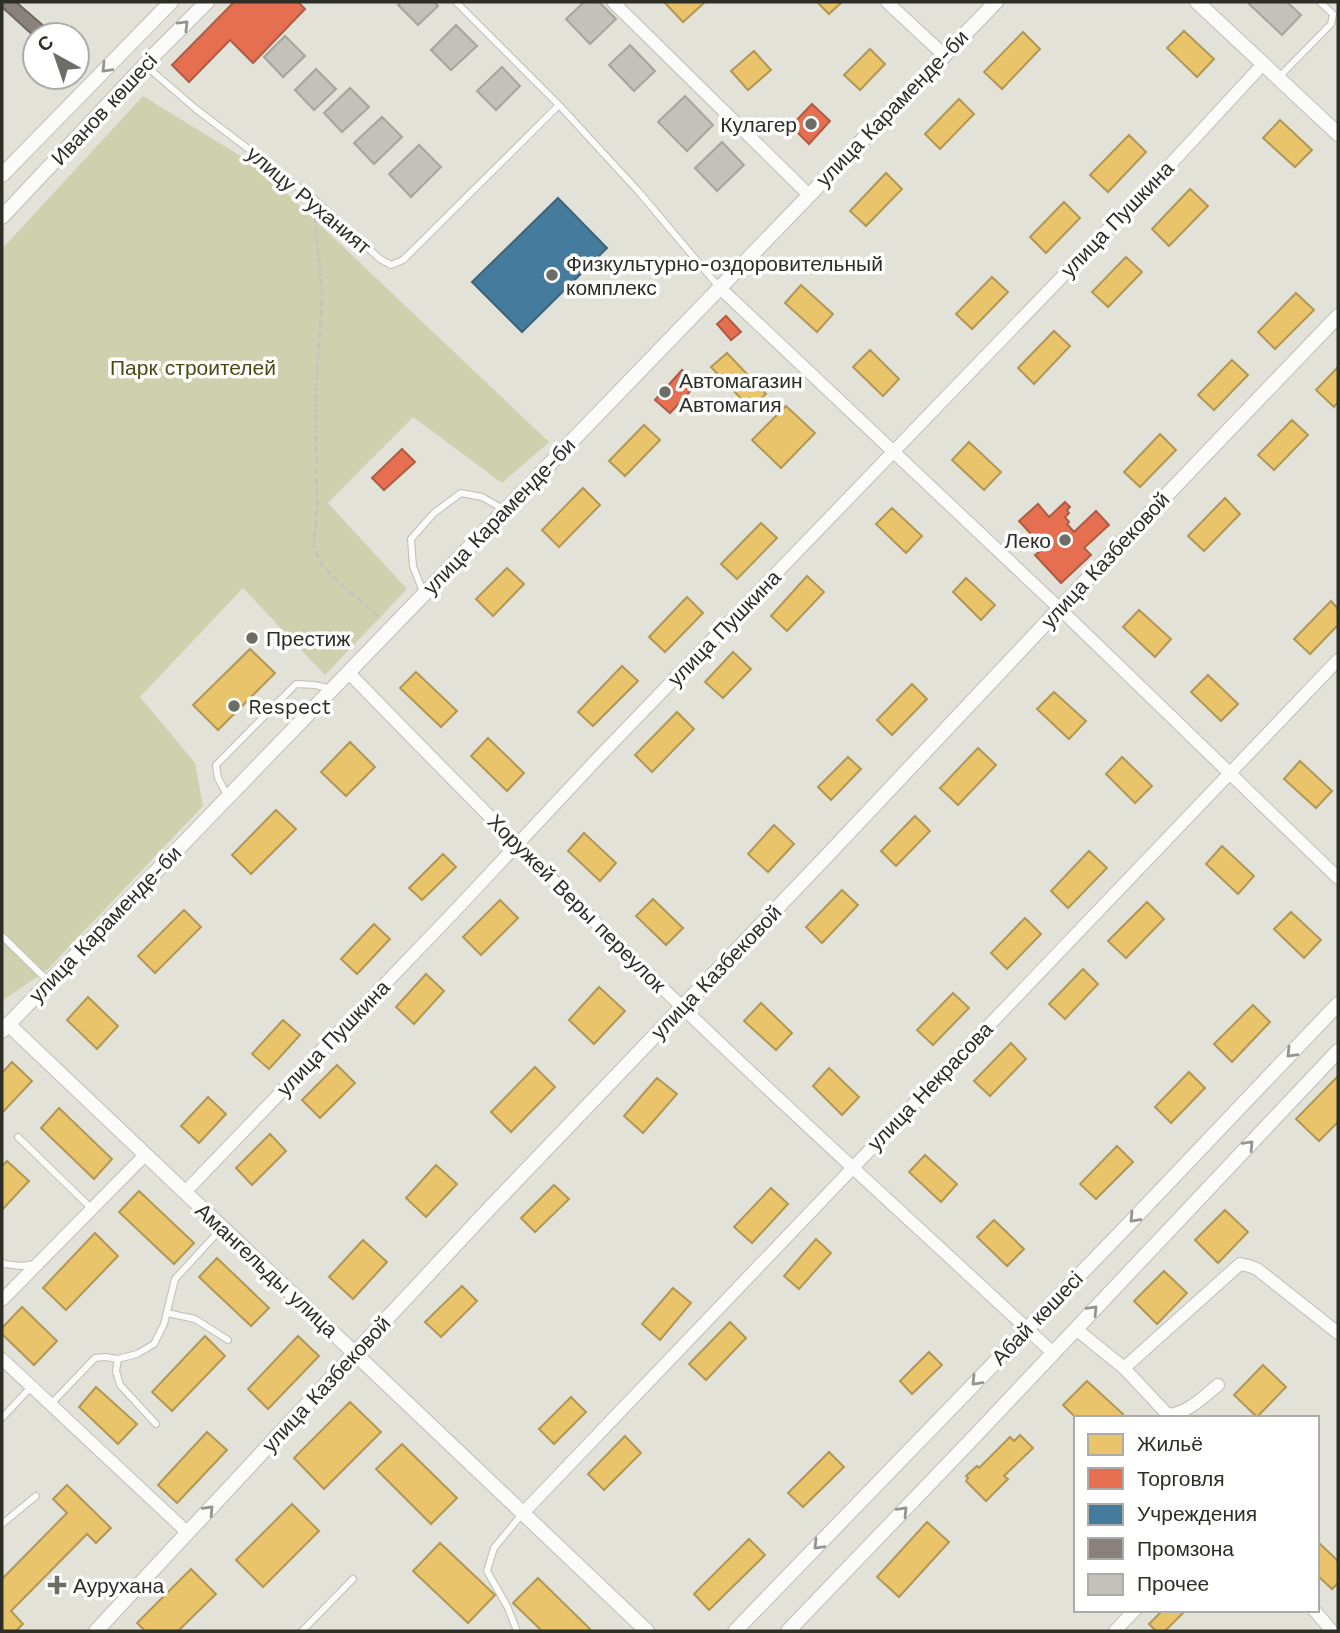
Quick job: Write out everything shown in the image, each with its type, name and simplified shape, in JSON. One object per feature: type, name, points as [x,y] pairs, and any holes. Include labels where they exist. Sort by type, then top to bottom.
[{"type":"street","name":"Иванов көшесі","points":[[2,176],[171,2]]},
{"type":"street","name":"Иванов көшесі","points":[[2,217],[207,2]]},
{"type":"street","points":[[613,2],[808,195]]},
{"type":"street","points":[[887,2],[944,54]]},
{"type":"street","name":"улица Караменде-би","points":[[5,1028],[996,2]]},
{"type":"street","points":[[1197,2],[1338,134]]},
{"type":"street","name":"улица Пушкина","points":[[185,1192],[608,747],[1167,168],[1263,64]]},
{"type":"street","points":[[719,287],[1060,609],[1338,878]]},
{"type":"street","name":"улица Казбековой","points":[[102,1629],[488,1210],[1338,316]]},
{"type":"street","name":"улица Некрасова","points":[[523,1513],[1338,660]]},
{"type":"street","name":"Хоружей Веры переулок","points":[[348,672],[516,845],[682,1007],[1053,1353]]},
{"type":"street","name":"Абай көшесі","points":[[735,1631],[1338,1004]]},
{"type":"street","name":"Амангельды улица","points":[[5,1028],[185,1192],[647,1631]]},
{"type":"street","name":"Абай көшесі","points":[[788,1631],[1338,1051]]},
{"type":"street","points":[[2,1300],[145,1155]]},
{"type":"street","points":[[1124,1368],[1240,1264],[1257,1269],[1338,1333]]},
{"type":"street","points":[[1076,1329],[1124,1368],[1168,1415],[1190,1407],[1218,1385]]},
{"type":"street","points":[[2,1359],[188,1533]]},
{"type":"street","points":[[1115,1631],[1133,1612]]},
{"type":"street","points":[[1316,1612],[1332,1631]]},
{"type":"lane","points":[[456,2],[559,105],[639,192],[719,287]]},
{"type":"lane","points":[[1278,78],[1336,17],[1320,2]]},
{"type":"lane","name":"улицу Руханият","points":[[146,65],[196,109],[314,199],[380,259],[391,265],[403,260],[559,105]]},
{"type":"lane","points":[[424,593],[413,566],[411,539],[434,513],[461,494],[482,497],[505,510]]},
{"type":"lane","points":[[228,797],[218,778],[216,765],[296,684],[332,689]]},
{"type":"lane","points":[[2,936],[49,982]]},
{"type":"lane","points":[[18,1137],[92,1209]]},
{"type":"lane","points":[[51,1405],[95,1358],[118,1359],[137,1354],[154,1344],[164,1324],[175,1279],[222,1227]]},
{"type":"lane","points":[[2,1262],[22,1266],[39,1263]]},
{"type":"lane","points":[[167,1313],[195,1318],[228,1340]]},
{"type":"lane","points":[[118,1359],[116,1371],[120,1385],[156,1423]]},
{"type":"lane","points":[[2,1418],[31,1387]]},
{"type":"lane","points":[[2,1524],[36,1496]]},
{"type":"lane","points":[[517,1631],[507,1606],[487,1571],[494,1548],[523,1513]]},
{"type":"lane","points":[[302,1631],[353,1579]]},
{"type":"path","points":[[314,199],[321,296],[316,391],[317,509],[314,546],[321,564],[339,583],[392,627]]},
{"type":"green space","name":"Парк строителей","points":[[143,96],[260,168],[549,442],[502,483],[413,417],[328,503],[407,589],[325,675],[243,588],[140,697],[195,763],[203,806],[47,970],[2,1001],[2,249]]},
{"type":"building: Жильё","points":[[664,2],[705,2],[683,22]]},
{"type":"building: Жильё","points":[[817,2],[842,2],[829,14]]},
{"type":"building: Жильё","points":[[1184,31],[1214,59],[1197,77],[1167,48]]},
{"type":"building: Жильё","points":[[1023,32],[1040,49],[1002,89],[984,72]]},
{"type":"building: Жильё","points":[[870,49],[885,64],[860,90],[844,75]]},
{"type":"building: Жильё","points":[[754,51],[771,70],[748,90],[731,71]]},
{"type":"building: Жильё","points":[[959,99],[974,114],[940,149],[925,134]]},
{"type":"building: Жильё","points":[[1280,120],[1312,150],[1295,167],[1263,138]]},
{"type":"building: Жильё","points":[[1129,135],[1146,152],[1108,192],[1090,175]]},
{"type":"building: Жильё","points":[[886,173],[902,189],[866,226],[850,211]]},
{"type":"building: Жильё","points":[[1190,189],[1208,206],[1169,246],[1152,229]]},
{"type":"building: Жильё","points":[[1064,202],[1080,218],[1046,253],[1030,237]]},
{"type":"building: Жильё","points":[[1126,257],[1142,272],[1108,307],[1092,292]]},
{"type":"building: Жильё","points":[[992,277],[1008,292],[972,329],[956,314]]},
{"type":"building: Жильё","points":[[801,285],[833,314],[817,332],[785,303]]},
{"type":"building: Жильё","points":[[1296,293],[1314,310],[1275,349],[1258,332]]},
{"type":"building: Жильё","points":[[1054,331],[1070,346],[1034,384],[1018,368]]},
{"type":"building: Жильё","points":[[870,350],[899,379],[883,396],[853,367]]},
{"type":"building: Жильё","points":[[727,353],[766,394],[750,408],[711,367]]},
{"type":"building: Жильё","points":[[1232,360],[1248,375],[1214,410],[1198,395]]},
{"type":"building: Жильё","points":[[1338,367],[1338,402],[1334,407],[1316,390]]},
{"type":"building: Жильё","points":[[786,406],[815,433],[781,468],[752,440]]},
{"type":"building: Жильё","points":[[1292,420],[1308,435],[1274,470],[1258,455]]},
{"type":"building: Жильё","points":[[644,425],[660,440],[625,476],[609,461]]},
{"type":"building: Жильё","points":[[1160,434],[1176,450],[1140,487],[1124,472]]},
{"type":"building: Жильё","points":[[969,442],[1001,472],[984,490],[952,460]]},
{"type":"building: Жильё","points":[[583,488],[600,505],[559,547],[542,530]]},
{"type":"building: Жильё","points":[[1225,498],[1240,514],[1204,551],[1188,536]]},
{"type":"building: Жильё","points":[[892,508],[922,536],[906,553],[876,524]]},
{"type":"building: Жильё","points":[[761,523],[777,538],[737,579],[721,564]]},
{"type":"building: Жильё","points":[[507,568],[524,584],[493,616],[476,599]]},
{"type":"building: Жильё","points":[[807,576],[824,592],[787,631],[771,616]]},
{"type":"building: Жильё","points":[[966,578],[995,605],[981,620],[953,592]]},
{"type":"building: Жильё","points":[[687,597],[703,613],[665,652],[649,637]]},
{"type":"building: Жильё","points":[[1331,601],[1338,609],[1338,625],[1310,654],[1294,639]]},
{"type":"building: Жильё","points":[[1139,610],[1171,639],[1155,657],[1123,627]]},
{"type":"building: Жильё","points":[[250,649],[275,673],[218,730],[193,705]]},
{"type":"building: Жильё","points":[[733,652],[751,669],[723,698],[705,682]]},
{"type":"building: Жильё","points":[[622,666],[638,681],[593,726],[578,712]]},
{"type":"building: Жильё","points":[[416,672],[457,711],[441,727],[400,688]]},
{"type":"building: Жильё","points":[[1208,675],[1238,704],[1221,721],[1191,692]]},
{"type":"building: Жильё","points":[[912,684],[927,699],[892,735],[877,720]]},
{"type":"building: Жильё","points":[[1054,692],[1086,721],[1069,739],[1037,709]]},
{"type":"building: Жильё","points":[[677,712],[694,729],[652,772],[635,755]]},
{"type":"building: Жильё","points":[[488,738],[524,773],[507,791],[471,756]]},
{"type":"building: Жильё","points":[[350,742],[375,767],[346,796],[321,772]]},
{"type":"building: Жильё","points":[[978,748],[996,765],[958,805],[940,788]]},
{"type":"building: Жильё","points":[[848,757],[861,769],[831,800],[818,787]]},
{"type":"building: Жильё","points":[[1122,757],[1152,786],[1135,803],[1106,774]]},
{"type":"building: Жильё","points":[[1300,761],[1332,791],[1316,808],[1284,779]]},
{"type":"building: Жильё","points":[[276,810],[296,829],[251,874],[232,855]]},
{"type":"building: Жильё","points":[[915,816],[930,831],[896,866],[881,851]]},
{"type":"building: Жильё","points":[[774,825],[794,844],[768,872],[748,854]]},
{"type":"building: Жильё","points":[[584,833],[616,863],[600,881],[568,851]]},
{"type":"building: Жильё","points":[[1222,846],[1254,876],[1238,894],[1206,864]]},
{"type":"building: Жильё","points":[[1089,851],[1107,868],[1068,908],[1051,891]]},
{"type":"building: Жильё","points":[[443,854],[456,867],[422,900],[409,888]]},
{"type":"building: Жильё","points":[[842,890],[858,905],[822,943],[806,927]]},
{"type":"building: Жильё","points":[[653,899],[683,928],[666,945],[636,916]]},
{"type":"building: Жильё","points":[[500,900],[518,918],[481,955],[463,937]]},
{"type":"building: Жильё","points":[[1147,902],[1164,919],[1126,958],[1108,941]]},
{"type":"building: Жильё","points":[[184,910],[201,927],[155,973],[138,956]]},
{"type":"building: Жильё","points":[[1291,912],[1321,940],[1304,958],[1274,929]]},
{"type":"building: Жильё","points":[[1025,918],[1041,934],[1007,969],[991,953]]},
{"type":"building: Жильё","points":[[374,924],[390,939],[357,974],[341,959]]},
{"type":"building: Жильё","points":[[1083,969],[1098,984],[1065,1019],[1049,1004]]},
{"type":"building: Жильё","points":[[426,974],[444,991],[414,1024],[396,1007]]},
{"type":"building: Жильё","points":[[599,987],[625,1011],[594,1044],[569,1020]]},
{"type":"building: Жильё","points":[[953,993],[969,1008],[933,1045],[917,1030]]},
{"type":"building: Жильё","points":[[88,997],[118,1026],[97,1049],[67,1020]]},
{"type":"building: Жильё","points":[[761,1003],[792,1033],[776,1050],[744,1021]]},
{"type":"building: Жильё","points":[[1253,1005],[1270,1022],[1232,1062],[1214,1044]]},
{"type":"building: Жильё","points":[[283,1020],[300,1035],[269,1069],[252,1054]]},
{"type":"building: Жильё","points":[[1011,1043],[1026,1059],[990,1096],[974,1081]]},
{"type":"building: Жильё","points":[[12,1062],[32,1081],[2,1113],[2,1073]]},
{"type":"building: Жильё","points":[[337,1065],[355,1083],[320,1118],[302,1100]]},
{"type":"building: Жильё","points":[[535,1067],[555,1087],[511,1132],[491,1112]]},
{"type":"building: Жильё","points":[[829,1068],[859,1097],[842,1115],[813,1086]]},
{"type":"building: Жильё","points":[[1189,1072],[1205,1088],[1171,1123],[1155,1107]]},
{"type":"building: Жильё","points":[[1338,1076],[1338,1122],[1319,1141],[1296,1119]]},
{"type":"building: Жильё","points":[[657,1078],[677,1094],[643,1133],[624,1116]]},
{"type":"building: Жильё","points":[[208,1097],[226,1114],[199,1143],[181,1126]]},
{"type":"building: Жильё","points":[[59,1108],[112,1159],[94,1179],[41,1128]]},
{"type":"building: Жильё","points":[[270,1134],[286,1151],[252,1185],[236,1168]]},
{"type":"building: Жильё","points":[[1117,1146],[1133,1162],[1096,1199],[1080,1184]]},
{"type":"building: Жильё","points":[[925,1155],[957,1184],[941,1202],[909,1172]]},
{"type":"building: Жильё","points":[[7,1161],[29,1181],[2,1210],[2,1166]]},
{"type":"building: Жильё","points":[[436,1165],[457,1184],[426,1217],[406,1198]]},
{"type":"building: Жильё","points":[[554,1185],[569,1199],[535,1232],[521,1218]]},
{"type":"building: Жильё","points":[[771,1188],[788,1204],[752,1243],[734,1227]]},
{"type":"building: Жильё","points":[[139,1191],[194,1243],[174,1264],[119,1212]]},
{"type":"building: Жильё","points":[[1225,1210],[1248,1232],[1218,1263],[1195,1240]]},
{"type":"building: Жильё","points":[[994,1220],[1024,1249],[1007,1266],[977,1237]]},
{"type":"building: Жильё","points":[[95,1233],[118,1256],[66,1310],[43,1288]]},
{"type":"building: Жильё","points":[[816,1239],[831,1253],[799,1289],[784,1276]]},
{"type":"building: Жильё","points":[[363,1240],[387,1262],[353,1299],[329,1277]]},
{"type":"building: Жильё","points":[[217,1258],[269,1308],[251,1326],[199,1277]]},
{"type":"building: Жильё","points":[[1164,1271],[1187,1293],[1157,1324],[1134,1301]]},
{"type":"building: Жильё","points":[[462,1286],[477,1301],[441,1337],[425,1322]]},
{"type":"building: Жильё","points":[[673,1288],[691,1303],[660,1340],[642,1324]]},
{"type":"building: Жильё","points":[[22,1307],[57,1341],[34,1365],[2,1334],[2,1328]]},
{"type":"building: Жильё","points":[[730,1322],[746,1338],[706,1380],[689,1364]]},
{"type":"building: Жильё","points":[[205,1336],[225,1356],[172,1411],[152,1392]]},
{"type":"building: Жильё","points":[[298,1336],[319,1356],[268,1409],[248,1389]]},
{"type":"building: Жильё","points":[[929,1352],[942,1365],[912,1394],[900,1381]]},
{"type":"building: Жильё","points":[[1263,1365],[1286,1387],[1258,1416],[1234,1395]]},
{"type":"building: Жильё","points":[[1087,1381],[1123,1414],[1074,1416],[1063,1405]]},
{"type":"building: Жильё","points":[[96,1387],[137,1424],[118,1444],[79,1407]]},
{"type":"building: Жильё","points":[[571,1397],[586,1412],[554,1444],[539,1429]]},
{"type":"building: Жильё","points":[[350,1402],[381,1432],[324,1489],[294,1458]]},
{"type":"building: Жильё","points":[[207,1432],[227,1450],[177,1503],[158,1485]]},
{"type":"building: Жильё","points":[[1020,1435],[1033,1448],[1004,1476],[1008,1479],[986,1501],[966,1481],[966,1476],[977,1466],[979,1468],[1010,1437],[1014,1441]]},
{"type":"building: Жильё","points":[[625,1436],[641,1453],[604,1490],[588,1474]]},
{"type":"building: Жильё","points":[[402,1444],[457,1498],[431,1524],[376,1469]]},
{"type":"building: Жильё","points":[[829,1452],[844,1467],[803,1507],[788,1493]]},
{"type":"building: Жильё","points":[[67,1485],[111,1528],[96,1543],[87,1534],[11,1611],[23,1624],[16,1631],[2,1631],[2,1579],[67,1513],[53,1499]]},
{"type":"building: Жильё","points":[[292,1504],[319,1531],[263,1587],[236,1560]]},
{"type":"building: Жильё","points":[[927,1522],[949,1542],[899,1597],[877,1577]]},
{"type":"building: Жильё","points":[[749,1539],[765,1555],[709,1610],[694,1594]]},
{"type":"building: Жильё","points":[[440,1543],[495,1595],[468,1623],[413,1571]]},
{"type":"building: Жильё","points":[[1319,1543],[1338,1561],[1338,1583],[1332,1589],[1319,1577]]},
{"type":"building: Жильё","points":[[191,1569],[216,1594],[178,1631],[145,1631],[137,1623]]},
{"type":"building: Жильё","points":[[538,1578],[590,1629],[588,1631],[542,1631],[513,1603]]},
{"type":"building: Жильё","points":[[1161,1612],[1184,1612],[1165,1631],[1156,1631],[1149,1624]]},
{"type":"building: Торговля","points":[[234,2],[298,2],[305,9],[253,63],[230,40],[189,82],[172,65]]},
{"type":"building: Торговля","name":"Кулагер","points":[[812,104],[830,121],[809,144],[791,126]]},
{"type":"building: Торговля","points":[[726,316],[741,332],[731,340],[717,324]]},
{"type":"building: Торговля","points":[[682,370],[697,384],[670,413],[655,400]]},
{"type":"building: Торговля","points":[[402,449],[415,462],[384,490],[372,478]]},
{"type":"building: Торговля","name":"Леко","points":[[1065,502],[1070,507],[1065,517],[1069,522],[1067,524],[1074,532],[1096,511],[1109,525],[1084,548],[1091,555],[1061,583],[1035,555],[1044,548],[1019,521],[1038,504],[1049,517]]},
{"type":"building: Учреждения","points":[[558,198],[607,248],[522,332],[472,282]]},
{"type":"building: Промзона","points":[[2,2],[16,2],[38,21],[21,21],[21,24],[2,7]]},
{"type":"building: Прочее","points":[[401,2],[434,2],[438,6],[418,25],[398,5]]},
{"type":"building: Прочее","points":[[584,2],[599,2],[616,19],[590,44],[566,19]]},
{"type":"building: Прочее","points":[[1247,2],[1287,2],[1301,15],[1282,35]]},
{"type":"building: Прочее","points":[[456,25],[477,46],[451,70],[431,50]]},
{"type":"building: Прочее","points":[[285,36],[305,56],[283,77],[264,57]]},
{"type":"building: Прочее","points":[[630,45],[655,71],[634,91],[609,65]]},
{"type":"building: Прочее","points":[[502,67],[520,86],[496,110],[477,91]]},
{"type":"building: Прочее","points":[[316,69],[336,89],[314,110],[295,90]]},
{"type":"building: Прочее","points":[[350,88],[369,107],[342,132],[324,113]]},
{"type":"building: Прочее","points":[[685,96],[713,125],[687,151],[658,122]]},
{"type":"building: Прочее","points":[[382,117],[402,137],[374,164],[354,143]]},
{"type":"building: Прочее","points":[[722,142],[744,165],[717,191],[695,168]]},
{"type":"building: Прочее","points":[[419,145],[441,167],[411,197],[389,174]]},
{"type":"place","name":"Кулагер","points":[[811,124]]},
{"type":"place","name":"Физкультурно-оздоровительный комплекс","points":[[552,275]]},
{"type":"place","name":"Автомагазин Автомагия","points":[[665,392]]},
{"type":"place","name":"Леко","points":[[1065,540]]},
{"type":"place","name":"Престиж","points":[[252,638]]},
{"type":"place","name":"Respect","points":[[234,706]]},
{"type":"place","name":"Аурухана","points":[[57,1585]]}]
